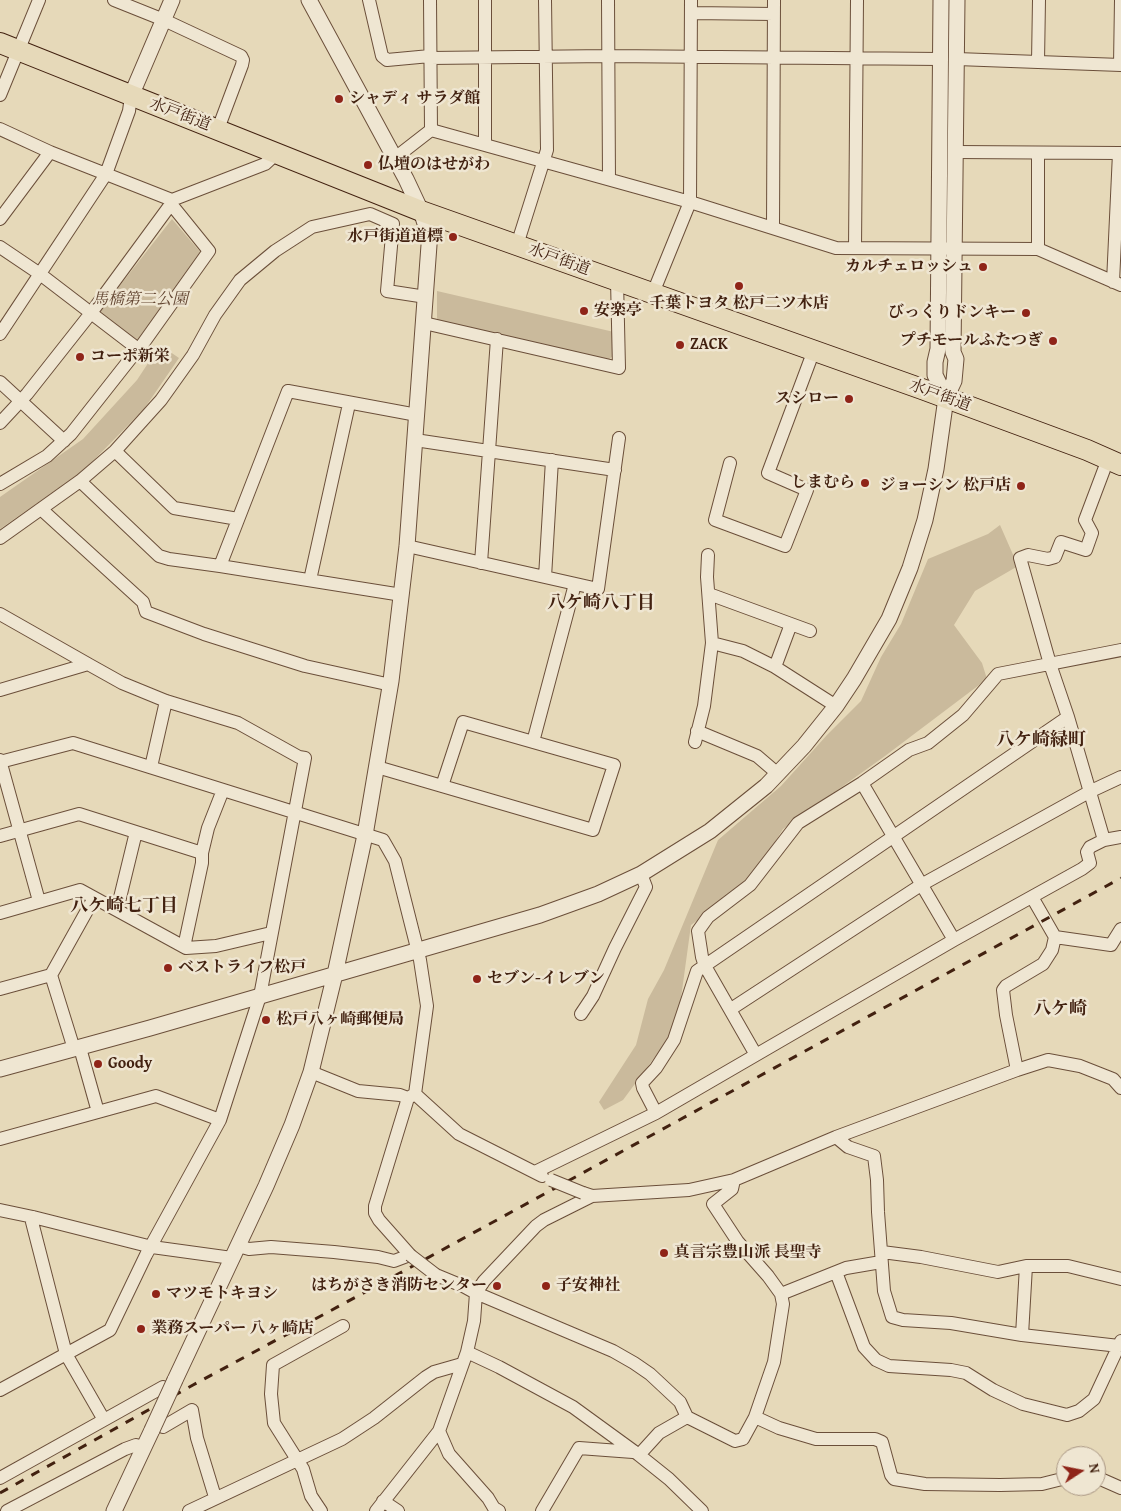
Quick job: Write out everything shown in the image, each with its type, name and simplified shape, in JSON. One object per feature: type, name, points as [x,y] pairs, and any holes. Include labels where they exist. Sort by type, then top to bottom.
[{"type":"highway","name":"水戸街道","points":[[0,43],[421,211],[814,350],[1114,462]]},
{"type":"street","points":[[0,95],[20,51],[39,0]]},
{"type":"street","points":[[114,0],[164,20],[241,56],[243,60],[242,65],[218,129]]},
{"type":"street","points":[[0,334],[106,174],[129,111],[131,96],[172,0]]},
{"type":"street","points":[[114,1511],[292,1125],[311,1072],[335,974],[365,835],[391,685],[407,546],[430,245],[429,236],[421,211],[395,158],[310,0]]},
{"type":"street","points":[[369,0],[382,56],[387,60],[485,56],[856,57],[1121,65],[1121,0]]},
{"type":"street","points":[[430,0],[431,130]]},
{"type":"street","points":[[485,0],[485,145]]},
{"type":"street","points":[[517,245],[547,150],[545,0]]},
{"type":"street","points":[[608,0],[609,178]]},
{"type":"street","points":[[653,293],[690,202],[691,0]]},
{"type":"street","points":[[773,227],[774,0]]},
{"type":"street","points":[[854,248],[857,0]]},
{"type":"street","points":[[941,0],[938,348],[935,375],[946,398]]},
{"type":"street","points":[[0,1069],[417,951],[565,906],[641,874],[674,848],[703,836],[739,810],[778,774],[804,746],[854,680],[877,641],[910,568],[925,520],[934,477],[946,398],[954,381],[956,359],[953,352],[957,0]]},
{"type":"street","points":[[1038,62],[1039,0]]},
{"type":"street","points":[[691,13],[774,14]]},
{"type":"street","points":[[940,59],[957,59]]},
{"type":"street","points":[[0,130],[172,202],[209,251],[142,345],[79,425],[47,456],[0,484]]},
{"type":"street","points":[[395,158],[431,130]]},
{"type":"street","points":[[431,130],[609,178],[773,227],[836,248],[1038,249],[1117,283],[1120,153],[956,152]]},
{"type":"street","points":[[0,219],[50,152]]},
{"type":"street","points":[[0,423],[21,401],[90,313],[172,202],[265,164],[277,153]]},
{"type":"street","points":[[1038,154],[1038,249]]},
{"type":"street","points":[[0,538],[80,481],[115,451],[161,400],[193,355],[215,315],[240,280],[275,251],[312,227],[370,214],[393,224],[387,291],[426,297]]},
{"type":"street","points":[[0,247],[40,274],[138,349]]},
{"type":"street","points":[[424,323],[619,368],[617,280]]},
{"type":"street","points":[[482,563],[497,339]]},
{"type":"street","points":[[730,463],[715,520],[785,546],[807,490],[768,473],[814,350]]},
{"type":"street","points":[[0,382],[64,441]]},
{"type":"street","points":[[220,566],[288,392],[417,415]]},
{"type":"street","points":[[310,580],[349,404]]},
{"type":"street","points":[[407,546],[598,589],[619,438]]},
{"type":"street","points":[[415,440],[615,470]]},
{"type":"street","points":[[115,451],[174,508],[238,519]]},
{"type":"street","points":[[545,577],[552,460]]},
{"type":"street","points":[[1104,840],[1068,717],[1050,664],[1020,558],[1028,555],[1048,559],[1055,557],[1061,542],[1086,550],[1092,533],[1085,520],[1114,462]]},
{"type":"street","points":[[80,481],[159,556],[402,595]]},
{"type":"street","points":[[41,510],[143,602],[146,612],[204,634],[305,666],[391,685]]},
{"type":"street","points":[[708,555],[707,577],[712,643],[704,706],[696,737],[757,756],[778,774]]},
{"type":"street","points":[[533,742],[575,584]]},
{"type":"street","points":[[709,594],[810,630]]},
{"type":"street","points":[[0,614],[122,684],[166,701],[238,723],[305,758],[260,996],[220,1120],[146,1255],[110,1330],[0,1390]]},
{"type":"street","points":[[775,667],[791,624]]},
{"type":"street","points":[[712,643],[743,651],[775,667],[836,706]]},
{"type":"street","points":[[756,1055],[705,966],[698,930],[708,918],[750,885],[798,823],[862,783],[909,750],[928,743],[946,730],[963,715],[998,674],[1121,650]]},
{"type":"street","points":[[0,690],[88,664]]},
{"type":"street","points":[[150,767],[166,701]]},
{"type":"street","points":[[656,1113],[642,1088],[642,1083],[656,1068],[674,1040],[697,971],[1068,717]]},
{"type":"street","points":[[377,766],[442,786],[593,830],[614,765],[463,722],[442,786]]},
{"type":"street","points":[[39,901],[0,761],[73,743],[382,840],[395,860],[417,951],[427,1006],[411,1096],[375,1206],[375,1213],[379,1220],[410,1255],[436,1275],[620,1355],[650,1374],[666,1388],[680,1402],[687,1417],[735,1440],[743,1439],[755,1417],[774,1362],[783,1304],[781,1294],[738,1242],[713,1204],[732,1189],[734,1180]]},
{"type":"street","points":[[731,1009],[921,885],[1089,792],[1121,777]]},
{"type":"street","points":[[862,783],[954,940]]},
{"type":"street","points":[[184,947],[208,828],[223,790]]},
{"type":"street","points":[[0,836],[79,814],[202,853]]},
{"type":"street","points":[[118,910],[136,832]]},
{"type":"street","points":[[534,1172],[656,1113],[954,940],[1082,869],[1090,863],[1087,852],[1090,847],[1104,840],[1121,837]]},
{"type":"street","points":[[581,1014],[593,996],[646,887],[641,874]]},
{"type":"street","points":[[0,912],[80,890],[184,947],[216,946],[271,933]]},
{"type":"street","points":[[1017,1070],[1003,990],[1006,986],[1043,964],[1052,950],[1055,937],[1032,897]]},
{"type":"street","points":[[0,989],[52,975],[94,898]]},
{"type":"street","points":[[1055,937],[1111,945],[1121,929]]},
{"type":"street","points":[[52,975],[98,1112]]},
{"type":"street","points":[[311,1072],[358,1091],[411,1096],[459,1134],[551,1180],[587,1194],[689,1190],[734,1180],[836,1137],[1048,1060],[1080,1066],[1112,1080],[1121,1088]]},
{"type":"street","points":[[0,1139],[156,1096],[220,1120]]},
{"type":"street","points":[[836,1137],[848,1147],[874,1156],[884,1292],[892,1317],[903,1320],[951,1323],[1022,1335],[1120,1343],[1094,1399],[1079,1411],[1067,1415],[1023,1404],[993,1390],[966,1374],[951,1370],[888,1366],[876,1360],[864,1347],[836,1272]]},
{"type":"street","points":[[398,1511],[380,1506],[438,1431],[467,1352],[474,1321],[476,1293],[484,1281],[536,1226],[587,1194]]},
{"type":"street","points":[[0,1210],[152,1247],[235,1252],[271,1247],[378,1256],[394,1261],[410,1255]]},
{"type":"street","points":[[33,1217],[32,1222],[66,1354],[104,1420]]},
{"type":"street","points":[[781,1294],[846,1268],[881,1257],[921,1257],[998,1272],[1026,1266],[1068,1266],[1121,1279]]},
{"type":"street","points":[[1022,1335],[1026,1266]]},
{"type":"street","points":[[321,1511],[312,1496],[303,1469],[274,1424],[271,1394],[273,1365],[344,1326]]},
{"type":"street","points":[[467,1352],[573,1407],[669,1479],[702,1511]]},
{"type":"street","points":[[189,1511],[342,1439],[374,1418],[426,1376],[462,1364]]},
{"type":"street","points":[[0,1478],[163,1387],[172,1386]]},
{"type":"street","points":[[153,1426],[163,1426],[192,1410],[197,1438],[216,1498]]},
{"type":"street","points":[[542,1511],[579,1448],[636,1453],[659,1433],[687,1417]]},
{"type":"street","points":[[755,1417],[779,1428],[816,1439],[875,1439],[882,1442],[891,1475],[894,1479],[925,1484],[1000,1485],[1042,1484],[1056,1480]]},
{"type":"street","points":[[438,1431],[449,1454],[488,1498],[495,1510]]},
{"type":"street","points":[[7,1511],[125,1449],[136,1445],[144,1447]]},
{"type":"street","points":[[1106,1481],[1121,1488]]},
{"type":"green space","name":"馬橋第二公園","points":[[172,219],[202,254],[140,343],[100,311]]},
{"type":"green space","points":[[437,291],[614,332],[615,355],[609,359],[495,336],[437,321]]},
{"type":"green space","points":[[160,345],[179,358],[144,409],[83,471],[0,529],[0,497],[83,439],[137,380]]},
{"type":"green space","points":[[1000,525],[1018,566],[975,591],[954,625],[982,663],[987,679],[885,756],[783,829],[751,881],[691,925],[677,1027],[623,1100],[604,1110],[599,1102],[636,1045],[648,999],[664,970],[718,840],[781,786],[861,701],[881,657],[901,624],[928,559],[988,534]]},
{"type":"railway","points":[[0,1493],[193,1385],[1121,878]]},
{"type":"place","name":"シャディ サラダ館","points":[[339,99]]},
{"type":"place","name":"仏壇のはせがわ","points":[[368,165]]},
{"type":"place","name":"水戸街道道標","points":[[453,237]]},
{"type":"place","name":"カルチェロッシュ","points":[[983,267]]},
{"type":"place","name":"千葉トヨタ 松戸二ツ木店","points":[[739,286]]},
{"type":"place","name":"安楽亭","points":[[584,311]]},
{"type":"place","name":"びっくりドンキー","points":[[1026,313]]},
{"type":"place","name":"プチモールふたつぎ","points":[[1053,341]]},
{"type":"place","name":"ZACK","points":[[680,345]]},
{"type":"place","name":"コーポ新栄","points":[[80,357]]},
{"type":"place","name":"スシロー","points":[[849,399]]},
{"type":"place","name":"しまむら","points":[[865,483]]},
{"type":"place","name":"ジョーシン 松戸店","points":[[1021,486]]},
{"type":"place","name":"ベストライフ松戸","points":[[168,968]]},
{"type":"place","name":"セブン-イレブン","points":[[477,979]]},
{"type":"place","name":"松戸八ヶ崎郵便局","points":[[266,1020]]},
{"type":"place","name":"Goody","points":[[98,1064]]},
{"type":"place","name":"真言宗豊山派 長聖寺","points":[[664,1253]]},
{"type":"place","name":"はちがさき消防センター","points":[[497,1286]]},
{"type":"place","name":"子安神社","points":[[546,1286]]},
{"type":"place","name":"マツモトキヨシ","points":[[156,1294]]},
{"type":"place","name":"業務スーパー 八ヶ崎店","points":[[141,1329]]},
{"type":"district","name":"八ケ崎八丁目","points":[[601,603]]},
{"type":"district","name":"八ケ崎緑町","points":[[1041,740]]},
{"type":"district","name":"八ケ崎七丁目","points":[[124,906]]},
{"type":"district","name":"八ケ崎","points":[[1060,1009]]}]
